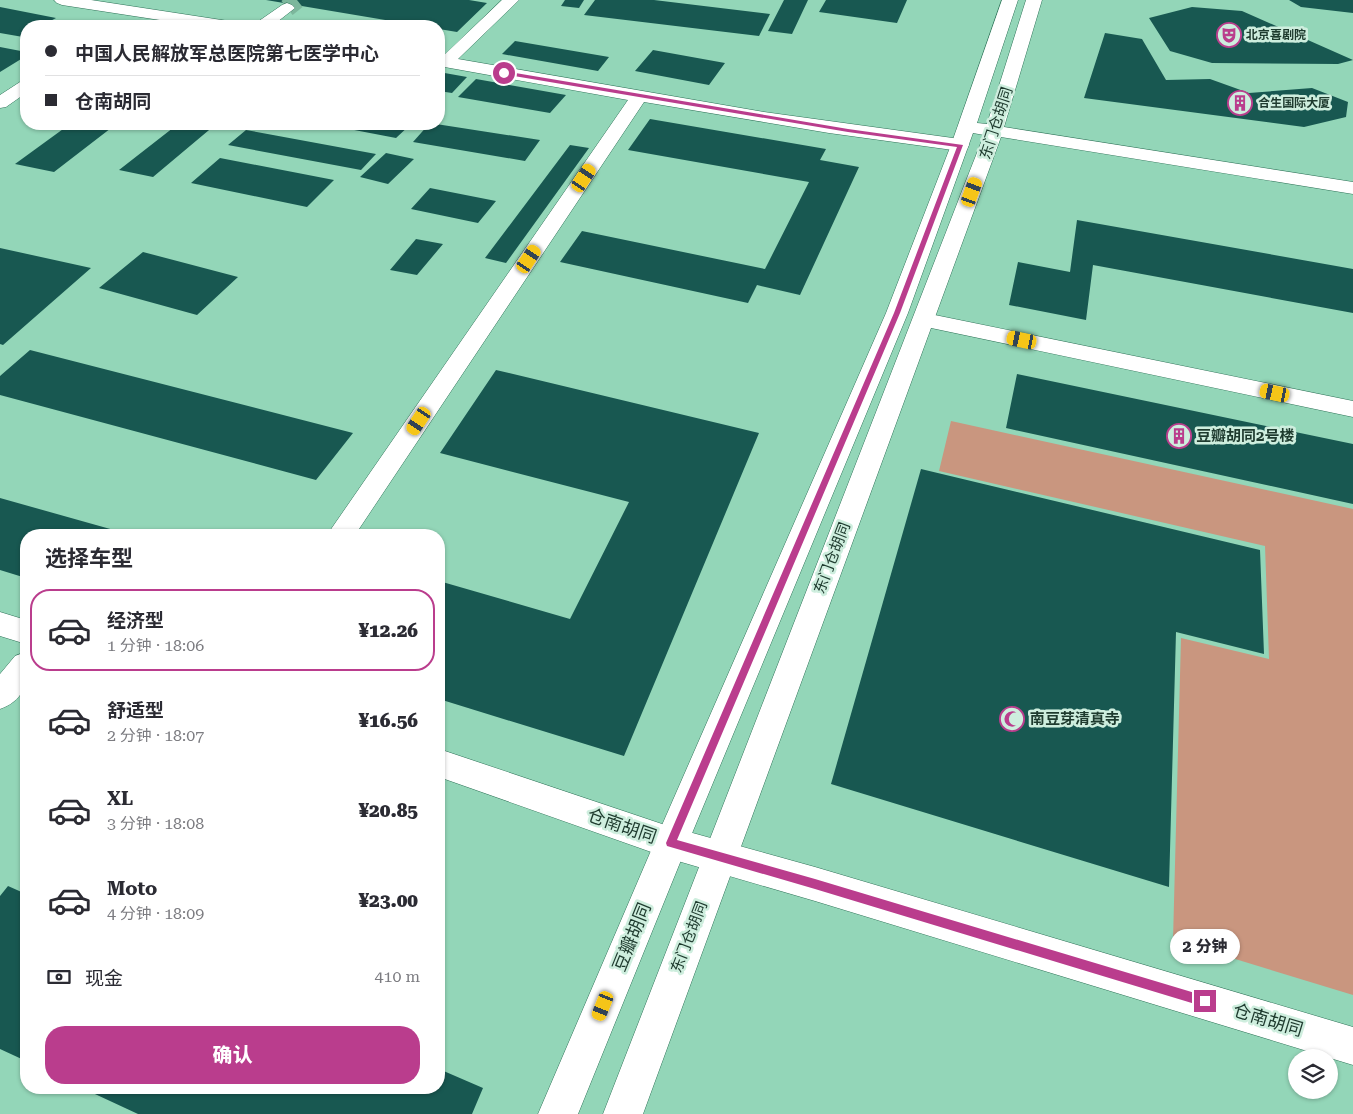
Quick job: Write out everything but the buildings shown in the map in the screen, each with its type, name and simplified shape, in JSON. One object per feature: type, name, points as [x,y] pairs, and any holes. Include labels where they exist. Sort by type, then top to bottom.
[{"type":"street","points":[[62,0],[84,1],[191,20]]},
{"type":"street","points":[[445,59],[511,0]]},
{"type":"street","name":"东门仓胡同","points":[[670,843],[897,313],[964,136],[1010,0]]},
{"type":"street","name":"东门仓胡同","points":[[623,1114],[719,857],[925,320],[994,131],[1034,0]]},
{"type":"street","points":[[270,20],[286,8]]},
{"type":"street","points":[[128,20],[141,12]]},
{"type":"street","points":[[445,63],[640,97],[905,139],[964,136],[994,131],[1353,188]]},
{"type":"street","points":[[0,103],[20,90]]},
{"type":"street","points":[[345,529],[640,97]]},
{"type":"street","points":[[925,320],[1353,409]]},
{"type":"street","points":[[0,624],[20,630]]},
{"type":"street","points":[[0,696],[20,672]]},
{"type":"street","name":"仓南胡同","points":[[445,764],[670,843],[834,889],[1353,1046]]},
{"type":"street","name":"豆瓣胡同","points":[[558,1114],[670,843]]},
{"type":"shaded area","points":[[951,421],[1353,509],[1353,995],[1173,940],[1181,638],[1269,659],[1265,546],[939,471]]},
{"type":"tunnel","points":[[287,8],[297,0]]},
{"type":"place","name":"北京喜剧院","points":[[1229,35]]},
{"type":"place","name":"合生国际大厦","points":[[1240,103]]},
{"type":"place","name":"豆瓣胡同2号楼","points":[[1179,436]]},
{"type":"place","name":"南豆芽清真寺","points":[[1012,719]]},
{"type":"route","points":[[504,73],[848,130],[960,145],[897,313],[670,843],[815,884],[1205,1001]]}]
